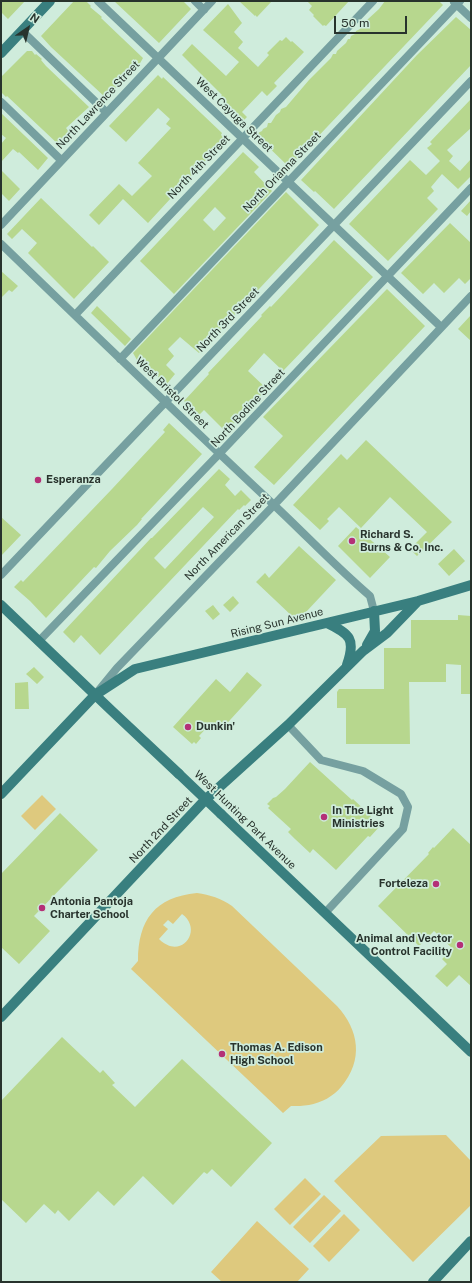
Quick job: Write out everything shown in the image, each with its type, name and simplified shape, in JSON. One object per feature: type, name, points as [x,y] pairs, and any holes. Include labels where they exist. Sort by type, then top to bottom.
[{"type":"street","points":[[1,53],[50,1]]},
{"type":"street","name":"West Cayuga Street","points":[[98,1],[441,327]]},
{"type":"street","points":[[194,1],[204,10]]},
{"type":"street","name":"North Lawrence Street","points":[[1,225],[212,1]]},
{"type":"street","name":"North 4th Street","points":[[75,315],[373,1]]},
{"type":"street","points":[[457,2],[471,18]]},
{"type":"street","name":"North Orianna Street","points":[[120,359],[457,2]]},
{"type":"street","points":[[22,31],[106,112]]},
{"type":"street","name":"North 3rd Street","points":[[1,575],[471,80]]},
{"type":"street","points":[[1,102],[61,160]]},
{"type":"street","name":"North Bodine Street","points":[[39,641],[219,454],[471,188]]},
{"type":"street","name":"West Bristol Street","points":[[1,244],[120,359],[166,401],[219,454],[370,596],[374,611]]},
{"type":"street","name":"North American Street","points":[[1,794],[94,695],[117,668],[274,505],[471,296]]},
{"type":"street","name":"Rising Sun Avenue","points":[[94,695],[135,669],[418,601],[471,585]]},
{"type":"street","name":"North 2nd Street","points":[[1,1017],[205,800],[288,725],[363,651],[387,633],[418,601]]},
{"type":"street","name":"West Hunting Park Avenue","points":[[1,605],[471,1052]]},
{"type":"street","name":"North 2nd Street","points":[[363,651],[375,631],[374,611]]},
{"type":"street","points":[[327,623],[343,631],[349,638],[352,648],[346,667]]},
{"type":"street","points":[[288,725],[321,760],[363,771],[401,794],[408,807],[403,829],[325,914]]},
{"type":"street","points":[[433,1282],[471,1241]]},
{"type":"shaded area","points":[[42,795],[56,809],[35,830],[21,816]]},
{"type":"shaded area","points":[[197,893],[220,899],[228,903],[337,1006],[344,1015],[354,1035],[356,1056],[348,1077],[341,1087],[327,1099],[318,1103],[304,1106],[291,1106],[283,1113],[131,969],[138,961],[141,934],[152,913],[160,905],[182,895]],"holes":[[[182,914],[188,921],[191,928],[190,935],[187,941],[182,945],[175,947],[167,945],[159,939],[168,929],[163,925],[168,920],[173,924]]]},
{"type":"shaded area","points":[[446,1135],[471,1161],[471,1205],[413,1262],[334,1181],[381,1136]]},
{"type":"shaded area","points":[[305,1178],[321,1194],[290,1225],[274,1209]]},
{"type":"shaded area","points":[[324,1195],[341,1211],[310,1243],[293,1227]]},
{"type":"shaded area","points":[[344,1214],[360,1230],[329,1262],[313,1246]]},
{"type":"shaded area","points":[[257,1221],[309,1269],[297,1282],[222,1282],[211,1272]]},
{"type":"building","points":[[1,1],[25,1],[8,19],[1,12]]},
{"type":"building","points":[[74,1],[86,1],[91,6],[90,7],[102,17],[101,18],[143,58],[139,65],[106,98],[41,36]]},
{"type":"building","points":[[114,1],[183,1],[191,9],[159,43]]},
{"type":"building","points":[[239,1],[272,1],[257,17]]},
{"type":"building","points":[[307,1],[349,1],[326,26],[323,26],[309,10],[312,6]]},
{"type":"building","points":[[385,1],[439,1],[443,5],[289,167],[258,137],[258,133],[267,127],[268,123],[271,123],[281,109],[286,107],[333,54],[336,54],[348,39],[350,39],[356,31],[360,29]]},
{"type":"building","points":[[228,4],[242,23],[234,32],[243,42],[238,48],[258,67],[269,55],[267,53],[280,40],[282,41],[286,37],[304,52],[274,83],[277,86],[267,96],[262,91],[242,112],[247,117],[242,122],[222,102],[225,99],[221,96],[222,95],[182,55],[192,44],[226,76],[239,62],[203,30]]},
{"type":"building","points":[[456,17],[471,30],[471,65],[334,209],[301,180],[417,55]]},
{"type":"building","points":[[27,51],[32,51],[35,55],[36,54],[42,59],[41,60],[46,66],[89,107],[66,128],[71,134],[60,146],[1,92],[1,77]]},
{"type":"building","points":[[158,75],[162,79],[163,77],[222,133],[221,135],[225,139],[221,145],[222,146],[208,160],[207,159],[148,223],[123,199],[99,225],[89,215],[119,184],[132,196],[152,176],[138,163],[171,128],[166,124],[170,119],[158,108],[126,142],[109,126]]},
{"type":"building","points":[[471,99],[471,128],[447,150],[453,156],[449,161],[460,171],[471,159],[471,176],[458,189],[442,174],[431,187],[434,191],[427,198],[438,209],[388,261],[349,224],[410,160],[426,175],[440,161],[427,148],[432,144],[430,142]]},
{"type":"building","points":[[1,113],[48,158],[38,170],[19,152],[18,153],[13,149],[1,162],[1,144],[6,138],[1,134]]},
{"type":"building","points":[[243,152],[259,167],[254,172],[272,191],[174,294],[140,261]],"holes":[[[215,207],[226,218],[214,231],[203,220]]]},
{"type":"building","points":[[1,170],[20,189],[9,201],[1,193]]},
{"type":"building","points":[[286,192],[319,225],[199,353],[180,337],[168,349],[174,356],[166,365],[175,374],[166,385],[137,360],[133,353]]},
{"type":"building","points":[[41,198],[109,262],[74,299],[28,253],[37,243],[22,229],[12,239],[7,234]]},
{"type":"building","points":[[471,200],[471,211],[467,216],[461,211]]},
{"type":"building","points":[[450,223],[471,243],[471,278],[465,284],[459,278],[444,293],[434,283],[423,294],[401,273]]},
{"type":"building","points":[[334,240],[373,277],[283,371],[264,353],[248,371],[267,389],[226,432],[204,410],[199,415],[184,401],[209,374],[208,373],[262,316],[261,315],[270,306],[271,307]]},
{"type":"building","points":[[1,271],[18,286],[12,292],[9,290],[1,298]]},
{"type":"building","points":[[387,289],[425,326],[274,485],[254,467],[283,436],[263,417]]},
{"type":"building","points":[[97,306],[131,339],[125,346],[91,313]]},
{"type":"building","points":[[471,315],[471,341],[458,329]]},
{"type":"building","points":[[169,423],[202,454],[137,525],[110,551],[96,568],[94,567],[46,618],[14,587],[21,580],[23,582],[112,489],[165,432],[163,430]]},
{"type":"building","points":[[366,440],[452,522],[417,556],[410,549],[427,532],[390,497],[361,528],[339,507],[327,519],[329,521],[320,530],[293,505],[341,454],[347,460]]},
{"type":"building","points":[[219,469],[230,479],[225,485],[235,496],[241,490],[251,500],[245,506],[244,505],[239,510],[238,509],[100,655],[81,635],[74,643],[63,632]],"holes":[[[203,507],[214,517],[165,569],[154,558]]]},
{"type":"building","points":[[1,517],[21,535],[1,556]]},
{"type":"building","points":[[356,527],[390,557],[370,578],[338,546]]},
{"type":"building","points":[[299,546],[336,580],[306,612],[293,617],[256,582],[265,573],[269,578]]},
{"type":"building","points":[[454,549],[465,561],[449,576],[438,564]]},
{"type":"building","points":[[233,596],[239,603],[230,612],[223,605]]},
{"type":"building","points":[[213,605],[220,614],[213,620],[205,611]]},
{"type":"building","points":[[458,615],[471,616],[471,694],[461,694],[461,665],[446,664],[446,682],[409,682],[410,744],[346,744],[346,708],[337,708],[337,692],[339,689],[384,689],[384,648],[411,648],[411,620],[458,620]]},
{"type":"building","points":[[34,667],[44,677],[37,684],[26,674]]},
{"type":"building","points":[[247,672],[262,685],[220,731],[211,723],[199,736],[201,738],[196,744],[194,742],[192,744],[173,727],[216,679],[230,692]]},
{"type":"building","points":[[28,682],[29,709],[15,709],[15,683]]},
{"type":"building","name":"In The Light Ministries","points":[[310,762],[352,800],[353,799],[380,826],[370,837],[368,836],[336,870],[313,849],[310,853],[295,839],[288,832],[291,829],[268,808],[270,806],[267,804],[285,789]]},
{"type":"building","name":"Antonia Pantoja Charter School","points":[[60,813],[98,850],[34,916],[50,931],[19,964],[1,947],[1,874]]},
{"type":"building","name":"Forteleza","points":[[453,828],[471,845],[471,986],[459,975],[447,987],[435,976],[447,964],[442,959],[453,949],[434,931],[420,945],[418,945],[378,906],[429,854],[428,853],[433,847],[434,848]]},
{"type":"building","name":"Thomas A. Edison High School","points":[[62,1037],[100,1073],[103,1070],[115,1083],[112,1085],[135,1107],[182,1059],[272,1143],[231,1187],[212,1169],[207,1174],[204,1172],[173,1205],[143,1176],[114,1206],[98,1191],[69,1221],[58,1210],[55,1214],[44,1204],[26,1223],[1,1199],[1,1101]]},
{"type":"place","name":"Esperanza","points":[[38,480]]},
{"type":"place","name":"Richard S. Burns & Co, Inc.","points":[[352,541]]},
{"type":"place","name":"Dunkin'","points":[[188,727]]},
{"type":"place","name":"In The Light Ministries","points":[[324,817]]},
{"type":"place","name":"Forteleza","points":[[436,884]]},
{"type":"place","name":"Antonia Pantoja Charter School","points":[[42,908]]},
{"type":"place","name":"Animal and Vector Control Facility","points":[[460,945]]},
{"type":"place","name":"Thomas A. Edison High School","points":[[222,1054]]}]
